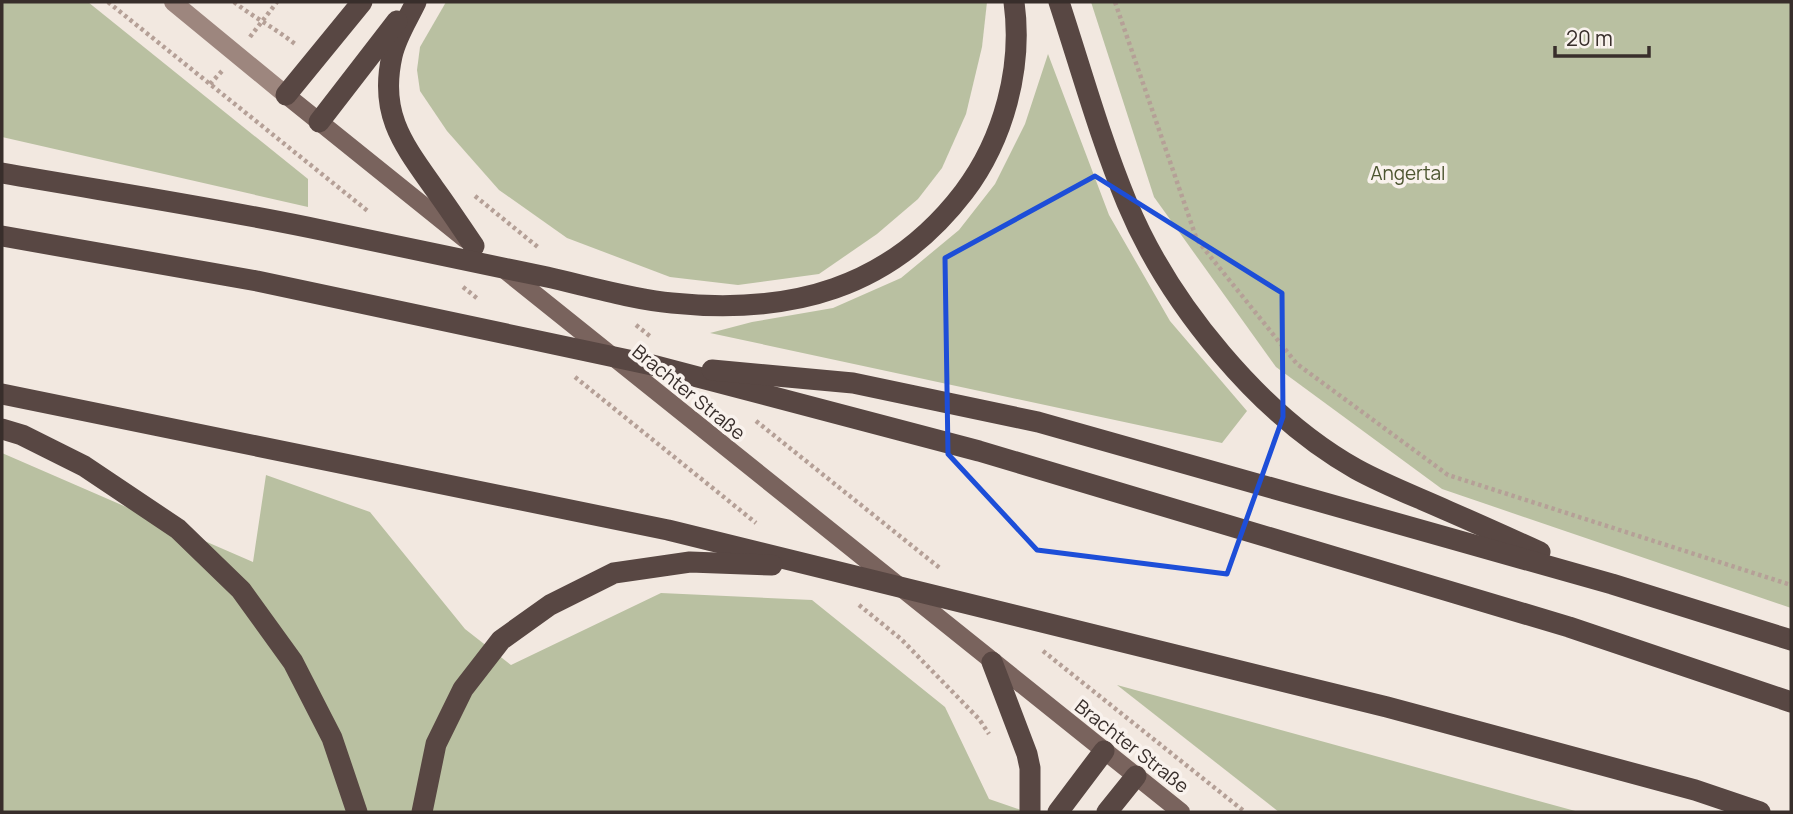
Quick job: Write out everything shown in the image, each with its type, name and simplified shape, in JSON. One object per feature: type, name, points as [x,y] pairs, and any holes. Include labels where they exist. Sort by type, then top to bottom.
[{"type":"highway","points":[[286,95],[362,2]]},
{"type":"highway","points":[[319,122],[414,2]]},
{"type":"highway","points":[[414,2],[393,52],[389,72],[390,102],[398,135],[474,246]]},
{"type":"highway","points":[[2,173],[267,219],[669,303],[747,304],[789,300],[828,292],[890,263],[920,240],[948,212],[975,178],[1002,121],[1012,81],[1016,43],[1014,2]]},
{"type":"highway","points":[[1059,2],[1128,206],[1154,258],[1184,306],[1258,393],[1304,433],[1354,468],[1399,491],[1612,584]]},
{"type":"highway","points":[[2,236],[257,281],[652,365],[1006,459],[1569,627],[1791,702]]},
{"type":"highway","points":[[652,365],[853,383],[1038,422],[1612,584],[1791,640]]},
{"type":"highway","points":[[2,394],[668,530],[1400,711],[1695,790],[1760,812]]},
{"type":"highway","points":[[2,429],[22,435],[84,466],[178,529],[241,590],[293,662],[332,738],[357,812]]},
{"type":"highway","points":[[422,812],[436,744],[463,689],[501,640],[550,605],[614,573],[690,562],[821,567]]},
{"type":"highway","points":[[992,662],[1027,754],[1030,768],[1030,812]]},
{"type":"highway","points":[[1058,812],[1104,751]]},
{"type":"highway","points":[[1107,812],[1136,776]]},
{"type":"main road","name":"Brachter Straße","points":[[173,2],[392,181],[1181,812]]},
{"type":"path","points":[[108,2],[377,218]]},
{"type":"path","points":[[237,53],[276,2]]},
{"type":"path","points":[[1115,2],[1197,240],[1297,364],[1448,475],[1791,585]]},
{"type":"path","points":[[470,192],[546,253]]},
{"type":"path","points":[[454,280],[486,306]]},
{"type":"path","points":[[633,323],[655,340]]},
{"type":"path","points":[[574,376],[759,525]]},
{"type":"path","points":[[753,419],[949,576]]},
{"type":"path","points":[[857,604],[901,639]]},
{"type":"path","points":[[1037,646],[1245,812]]},
{"type":"highlighted area","points":[[1095,176],[1282,293],[1283,417],[1227,574],[1037,550],[948,454],[945,258]]},
{"type":"green space","points":[[2,2],[88,2],[308,179],[308,207],[2,137]]},
{"type":"green space","points":[[446,2],[987,2],[982,47],[966,114],[942,168],[918,199],[877,234],[819,274],[738,285],[670,277],[567,238],[499,190],[447,131],[420,91],[417,70],[420,47]]},
{"type":"green space","name":"Angertal","points":[[1091,2],[1791,2],[1791,608],[1442,489],[1276,367],[1154,197]]},
{"type":"green space","points":[[1048,54],[1109,215],[1170,321],[1247,411],[1222,443],[710,333],[752,322],[833,308],[901,278],[959,230],[995,184],[1025,124]]},
{"type":"green space","points":[[2,453],[253,562],[266,475],[370,512],[465,629],[511,665],[661,593],[812,600],[945,707],[989,799],[1027,812],[2,812]]},
{"type":"green space","points":[[1117,685],[1579,812],[1279,812]]}]
